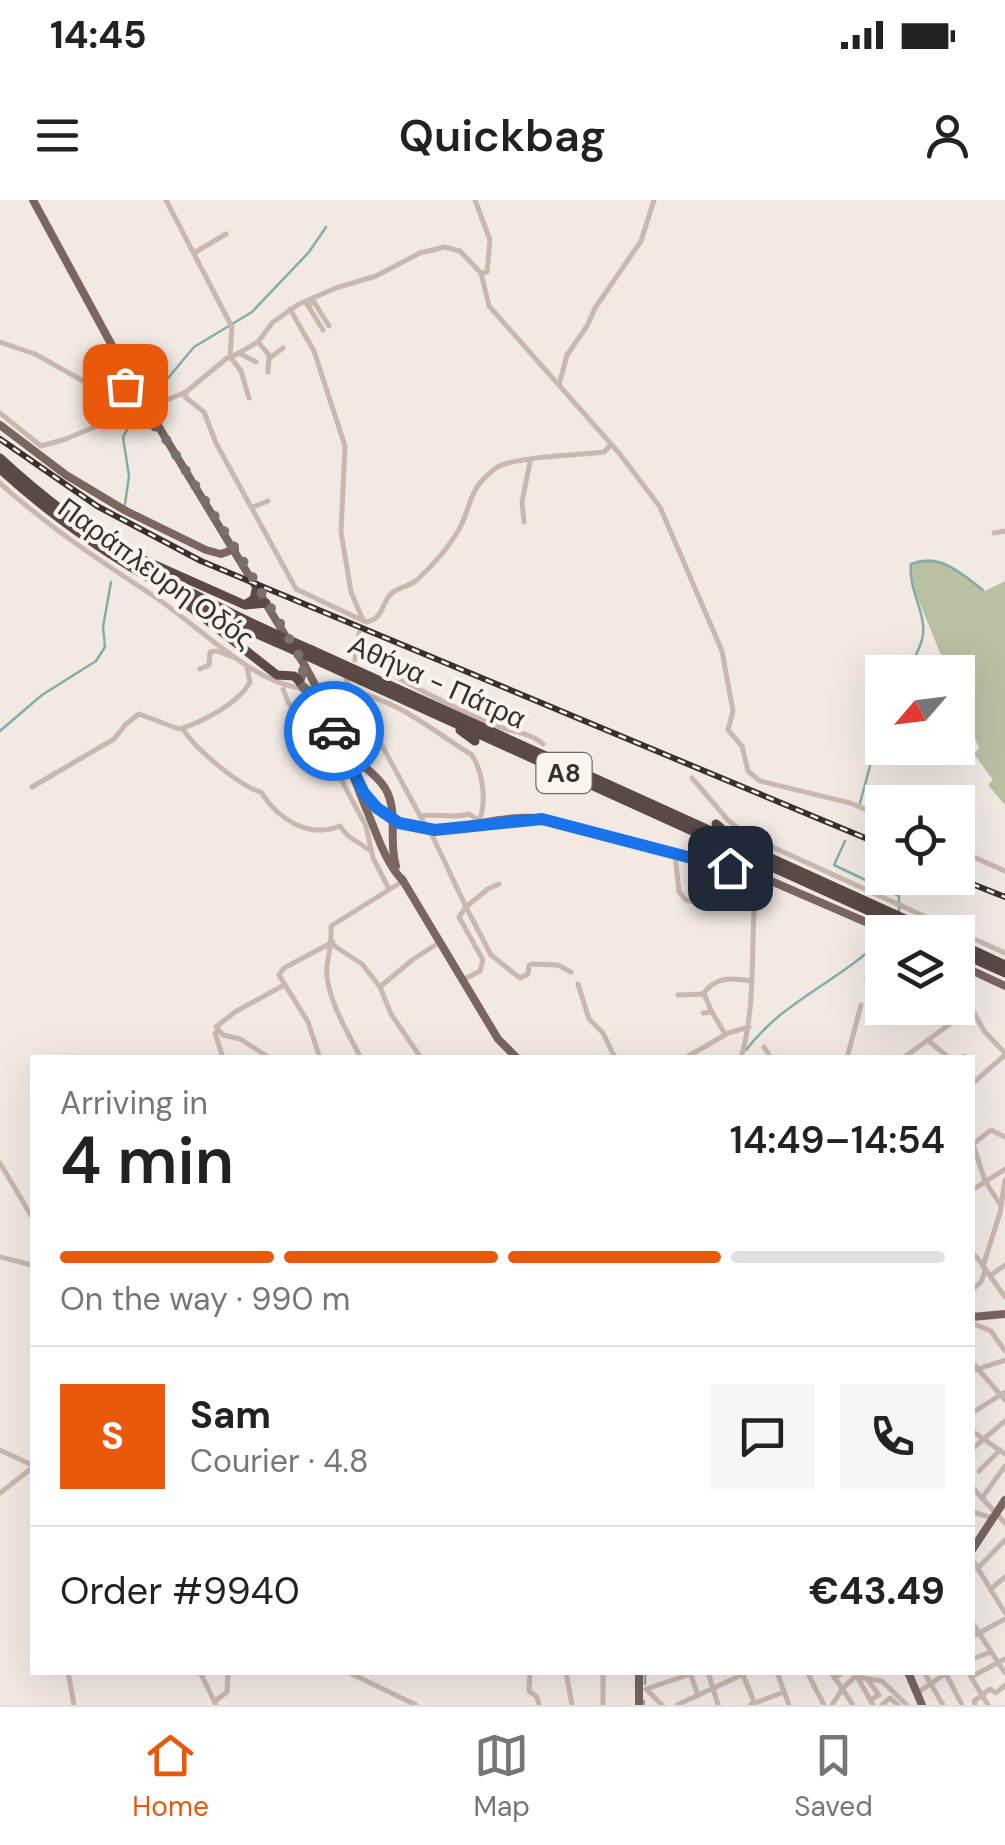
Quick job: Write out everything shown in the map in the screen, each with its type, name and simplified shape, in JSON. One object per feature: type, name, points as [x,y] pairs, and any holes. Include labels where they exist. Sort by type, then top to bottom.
[{"type":"highway","name":"Αθήνα - Πάτρα","points":[[0,458],[101,541],[308,657],[878,915]]},
{"type":"highway","name":"Αθήνα - Πάτρα","points":[[0,469],[74,531],[173,593],[276,638]]},
{"type":"highway","points":[[101,541],[243,604],[266,602]]},
{"type":"highway","points":[[243,604],[254,599],[257,586]]},
{"type":"highway","points":[[173,593],[277,675],[294,676],[304,683]]},
{"type":"highway","name":"Αθήνα - Πάτρα","points":[[308,657],[508,739],[896,915]]},
{"type":"highway","points":[[442,717],[474,740]]},
{"type":"highway","points":[[508,739],[538,744]]},
{"type":"highway","points":[[716,824],[738,844]]},
{"type":"highway","points":[[659,825],[687,829]]},
{"type":"highway","points":[[975,951],[1005,965]]},
{"type":"highway","points":[[975,960],[1005,973]]},
{"type":"main road","points":[[33,200],[158,427],[266,602],[308,657],[304,683],[326,713],[364,793],[383,813],[399,823],[446,830],[479,823],[542,819],[757,876],[865,922]]},
{"type":"main road","name":"Παράπλευρη Οδός","points":[[0,425],[112,504],[216,551],[224,553],[234,547]]},
{"type":"main road","points":[[216,551],[224,544],[223,530]]},
{"type":"main road","points":[[335,733],[388,794],[392,850],[404,881]]},
{"type":"main road","points":[[348,761],[390,862],[498,1039],[514,1055]]},
{"type":"main road","points":[[975,972],[1005,986]]},
{"type":"main road","points":[[975,1316],[1005,1314]]},
{"type":"main road","points":[[975,1545],[1005,1500]]},
{"type":"main road","points":[[639,1705],[643,1688],[641,1675]]},
{"type":"main road","points":[[909,1675],[922,1705]]},
{"type":"street","points":[[166,200],[233,328],[232,357],[245,372],[248,398]]},
{"type":"street","points":[[475,200],[490,240],[483,282],[489,306],[656,500],[722,650],[733,711],[728,730],[742,746],[750,774],[764,784],[865,810]]},
{"type":"street","points":[[559,385],[565,358],[641,242],[654,200]]},
{"type":"street","points":[[194,253],[226,234]]},
{"type":"street","points":[[132,410],[158,427],[160,418],[151,402],[154,397],[169,400],[186,392],[258,342],[273,322],[290,309],[338,287],[374,277],[418,254],[443,247],[460,251],[484,273]]},
{"type":"street","points":[[306,303],[326,328]]},
{"type":"street","points":[[290,309],[313,348],[344,446],[341,532],[348,582],[363,623]]},
{"type":"street","points":[[0,342],[35,354],[86,383],[115,376],[125,386],[132,410]]},
{"type":"street","points":[[258,342],[270,358]]},
{"type":"street","points":[[268,372],[270,358],[283,348]]},
{"type":"street","points":[[232,357],[256,362]]},
{"type":"street","points":[[186,392],[185,397],[204,412],[216,443],[296,589],[363,623],[375,620],[391,594],[414,582],[437,560],[458,532],[467,504],[480,482],[506,464],[604,452],[610,446]]},
{"type":"street","points":[[0,413],[42,446],[66,440],[132,410]]},
{"type":"street","points":[[524,522],[522,502],[530,462]]},
{"type":"street","name":"Παράπλευρη Οδός","points":[[2,487],[246,666],[304,683]]},
{"type":"street","points":[[253,507],[268,501]]},
{"type":"street","points":[[994,533],[1005,531]]},
{"type":"street","points":[[348,616],[356,605]]},
{"type":"street","points":[[359,633],[356,656],[505,730],[536,738],[538,744]]},
{"type":"street","points":[[200,669],[208,665],[210,652],[236,657]]},
{"type":"street","points":[[183,729],[241,696],[250,679],[246,666]]},
{"type":"street","points":[[346,679],[424,826]]},
{"type":"street","points":[[283,689],[350,794],[389,888]]},
{"type":"street","points":[[352,691],[415,715],[472,755],[481,778],[484,809],[479,823],[468,814],[454,818],[444,814],[420,816]]},
{"type":"street","points":[[32,787],[114,739],[140,714],[183,729],[224,774],[261,792],[272,808],[295,824],[322,832],[340,826],[371,851]]},
{"type":"street","points":[[692,778],[746,835],[1005,953]]},
{"type":"street","points":[[432,835],[492,955],[514,976],[526,977],[529,965],[535,964],[558,965],[571,972]]},
{"type":"street","points":[[675,854],[678,888],[686,900],[700,902],[743,893],[754,897]]},
{"type":"street","points":[[975,858],[1005,871]]},
{"type":"street","points":[[742,1054],[750,1027],[757,876]]},
{"type":"street","points":[[359,1055],[332,1000],[326,970],[334,923],[404,881]]},
{"type":"street","points":[[462,980],[480,971],[484,963],[459,917],[466,907],[499,884]]},
{"type":"street","points":[[380,987],[440,942]]},
{"type":"street","points":[[319,1055],[308,1022],[279,975],[333,944]]},
{"type":"street","points":[[333,944],[362,964],[380,987],[391,1014],[419,1055]]},
{"type":"street","points":[[704,994],[711,984],[728,977],[751,981]]},
{"type":"street","points":[[578,984],[590,1019],[613,1055]]},
{"type":"street","points":[[221,1055],[215,1033],[217,1025],[284,985]]},
{"type":"street","points":[[678,994],[704,994]]},
{"type":"street","points":[[704,994],[727,1034]]},
{"type":"street","points":[[848,1055],[861,1006]]},
{"type":"street","points":[[703,1013],[712,1012]]},
{"type":"street","points":[[975,1014],[984,1031],[1005,1054],[975,1081]]},
{"type":"street","points":[[907,1055],[949,1025]]},
{"type":"street","points":[[690,1055],[727,1034],[750,1027]]},
{"type":"street","points":[[218,1031],[230,1038],[240,1038],[266,1055]]},
{"type":"street","points":[[929,1040],[944,1055]]},
{"type":"street","points":[[764,1048],[769,1055]]},
{"type":"street","points":[[975,1142],[991,1130],[1005,1138]]},
{"type":"street","points":[[975,1153],[985,1182],[1000,1206]]},
{"type":"street","points":[[0,1164],[30,1214]]},
{"type":"street","points":[[975,1188],[1005,1169]]},
{"type":"street","points":[[975,1287],[986,1271],[1005,1184]]},
{"type":"street","points":[[998,1220],[1005,1225]]},
{"type":"street","points":[[975,1256],[1005,1297]]},
{"type":"street","points":[[0,1257],[30,1264]]},
{"type":"street","points":[[986,1271],[1005,1265]]},
{"type":"street","points":[[975,1320],[993,1332],[1005,1352]]},
{"type":"street","points":[[975,1410],[1004,1396],[975,1370],[1005,1360]]},
{"type":"street","points":[[975,1446],[1005,1421]]},
{"type":"street","points":[[975,1433],[1002,1452],[979,1471]]},
{"type":"street","points":[[0,1450],[30,1466]]},
{"type":"street","points":[[982,1498],[1005,1466]]},
{"type":"street","points":[[0,1493],[30,1469]]},
{"type":"street","points":[[975,1490],[1005,1523]]},
{"type":"street","points":[[975,1515],[994,1515]]},
{"type":"street","points":[[975,1577],[1005,1540]]},
{"type":"street","points":[[975,1563],[1005,1616],[975,1636]]},
{"type":"street","points":[[981,1572],[1002,1579]]},
{"type":"street","points":[[991,1588],[1002,1579]]},
{"type":"street","points":[[975,1626],[1001,1661],[1005,1673]]},
{"type":"street","points":[[975,1658],[991,1652]]},
{"type":"street","points":[[975,1673],[1001,1661]]},
{"type":"street","points":[[69,1675],[74,1705]]},
{"type":"street","points":[[201,1675],[215,1703],[227,1692],[228,1675]]},
{"type":"street","points":[[354,1675],[416,1705]]},
{"type":"street","points":[[530,1675],[528,1689],[540,1704]]},
{"type":"street","points":[[567,1675],[572,1705]]},
{"type":"street","points":[[603,1675],[603,1705]]},
{"type":"street","points":[[643,1688],[685,1675]]},
{"type":"street","points":[[692,1675],[698,1696]]},
{"type":"street","points":[[709,1675],[718,1705]]},
{"type":"street","points":[[678,1705],[740,1675]]},
{"type":"street","points":[[745,1675],[753,1704],[784,1692]]},
{"type":"street","points":[[778,1675],[789,1705]]},
{"type":"street","points":[[809,1675],[829,1705],[859,1675]]},
{"type":"street","points":[[833,1675],[853,1705]]},
{"type":"street","points":[[859,1675],[882,1681],[902,1704]]},
{"type":"street","points":[[859,1675],[879,1694],[871,1703]]},
{"type":"street","points":[[882,1681],[883,1675]]},
{"type":"street","points":[[926,1675],[943,1705]]},
{"type":"street","points":[[916,1694],[944,1675]]},
{"type":"street","points":[[948,1675],[958,1704]]},
{"type":"street","points":[[970,1675],[988,1705]]},
{"type":"street","points":[[975,1705],[974,1701],[990,1690],[996,1693],[1005,1685]]},
{"type":"street","points":[[643,1688],[662,1705]]},
{"type":"street","points":[[882,1705],[890,1698],[902,1704]]},
{"type":"green space","points":[[918,560],[944,562],[985,591],[1005,581],[1005,805],[988,785],[993,780],[975,755],[979,748],[975,738],[975,655],[941,655],[911,582],[912,566]]},
{"type":"waterway","points":[[158,390],[194,347],[252,312],[309,252],[326,227]]},
{"type":"waterway","points":[[125,504],[129,476],[123,437],[134,416]]},
{"type":"waterway","points":[[916,655],[923,635],[911,564],[941,563],[983,590]]},
{"type":"waterway","points":[[0,731],[42,695],[96,661],[105,647],[103,627],[111,582]]},
{"type":"waterway","points":[[860,803],[870,765]]},
{"type":"waterway","points":[[845,841],[834,865],[899,896],[899,911]]},
{"type":"waterway","points":[[746,1050],[778,1017],[865,954]]},
{"type":"waterway","points":[[645,1675],[645,1684]]},
{"type":"railway","points":[[0,439],[97,506],[201,561],[865,838]]},
{"type":"railway","points":[[975,885],[1005,897]]},
{"type":"way so far","points":[[125,386],[132,410],[160,430],[240,556],[304,664],[301,686],[315,694],[334,731]]},
{"type":"route","points":[[334,731],[364,793],[386,816],[399,823],[446,830],[542,819],[730,868]]}]
